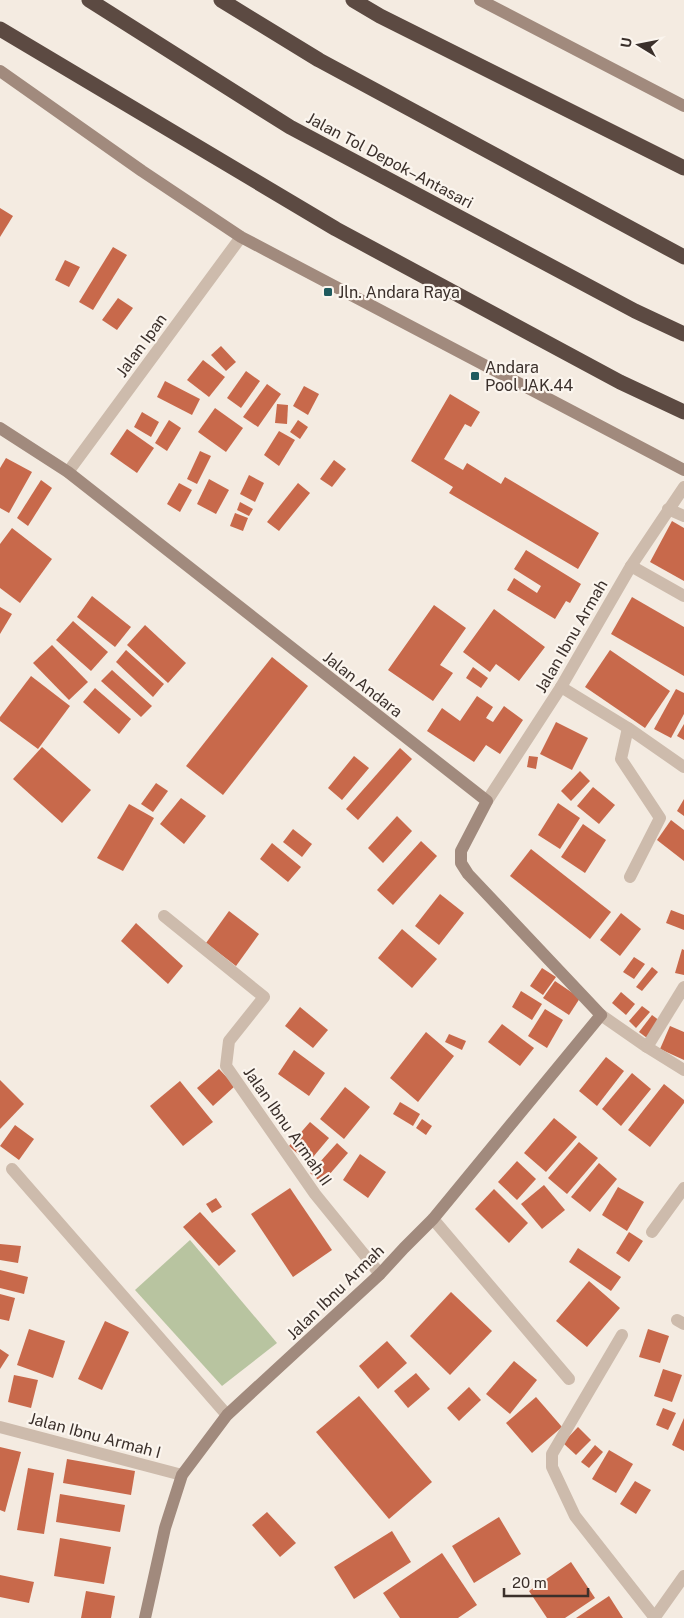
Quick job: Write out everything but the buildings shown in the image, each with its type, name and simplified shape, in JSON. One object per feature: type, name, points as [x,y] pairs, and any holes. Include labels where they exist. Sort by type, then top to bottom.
[{"type":"highway","name":"Jalan Tol Depok–Antasari","points":[[89,0],[290,127],[635,311],[684,334]]},
{"type":"highway","points":[[221,0],[319,60],[684,257]]},
{"type":"highway","points":[[353,0],[389,21],[684,168]]},
{"type":"highway","points":[[0,29],[336,229],[620,382],[684,412]]},
{"type":"street","points":[[480,0],[684,106]]},
{"type":"street","points":[[0,71],[142,171],[241,237],[684,470]]},
{"type":"street","name":"Jalan Ipan","points":[[68,472],[241,237]]},
{"type":"street","name":"Jalan Andara","points":[[0,428],[68,472],[487,801]]},
{"type":"street","name":"Jalan Ibnu Armah","points":[[487,801],[561,687],[631,566],[668,508],[684,488]]},
{"type":"street","points":[[668,508],[684,516]]},
{"type":"street","points":[[631,566],[684,596]]},
{"type":"street","points":[[561,687],[628,728],[684,767]]},
{"type":"street","points":[[628,728],[621,759],[660,818],[630,877]]},
{"type":"street","points":[[487,801],[461,850],[461,863],[468,874],[601,1015],[647,1048],[684,1070]]},
{"type":"street","name":"Jalan Ibnu Armah II","points":[[164,916],[264,997],[229,1041],[226,1066],[315,1194],[380,1274]]},
{"type":"street","points":[[647,1048],[684,987]]},
{"type":"street","name":"Jalan Ibnu Armah","points":[[145,1618],[165,1528],[182,1475],[227,1415],[380,1274],[434,1219],[601,1015]]},
{"type":"street","points":[[12,1169],[227,1415]]},
{"type":"street","points":[[652,1232],[684,1188]]},
{"type":"street","points":[[434,1219],[569,1379]]},
{"type":"street","points":[[622,1335],[552,1454],[552,1467],[575,1516],[655,1617],[684,1576]]},
{"type":"street","name":"Jalan Ibnu Armah I","points":[[0,1427],[182,1475]]},
{"type":"green space","points":[[190,1240],[277,1343],[222,1386],[135,1290]]},
{"type":"place","name":"Jln. Andara Raya","points":[[328,292]]},
{"type":"place","name":"Andara Pool JAK.44","points":[[475,376]]}]
